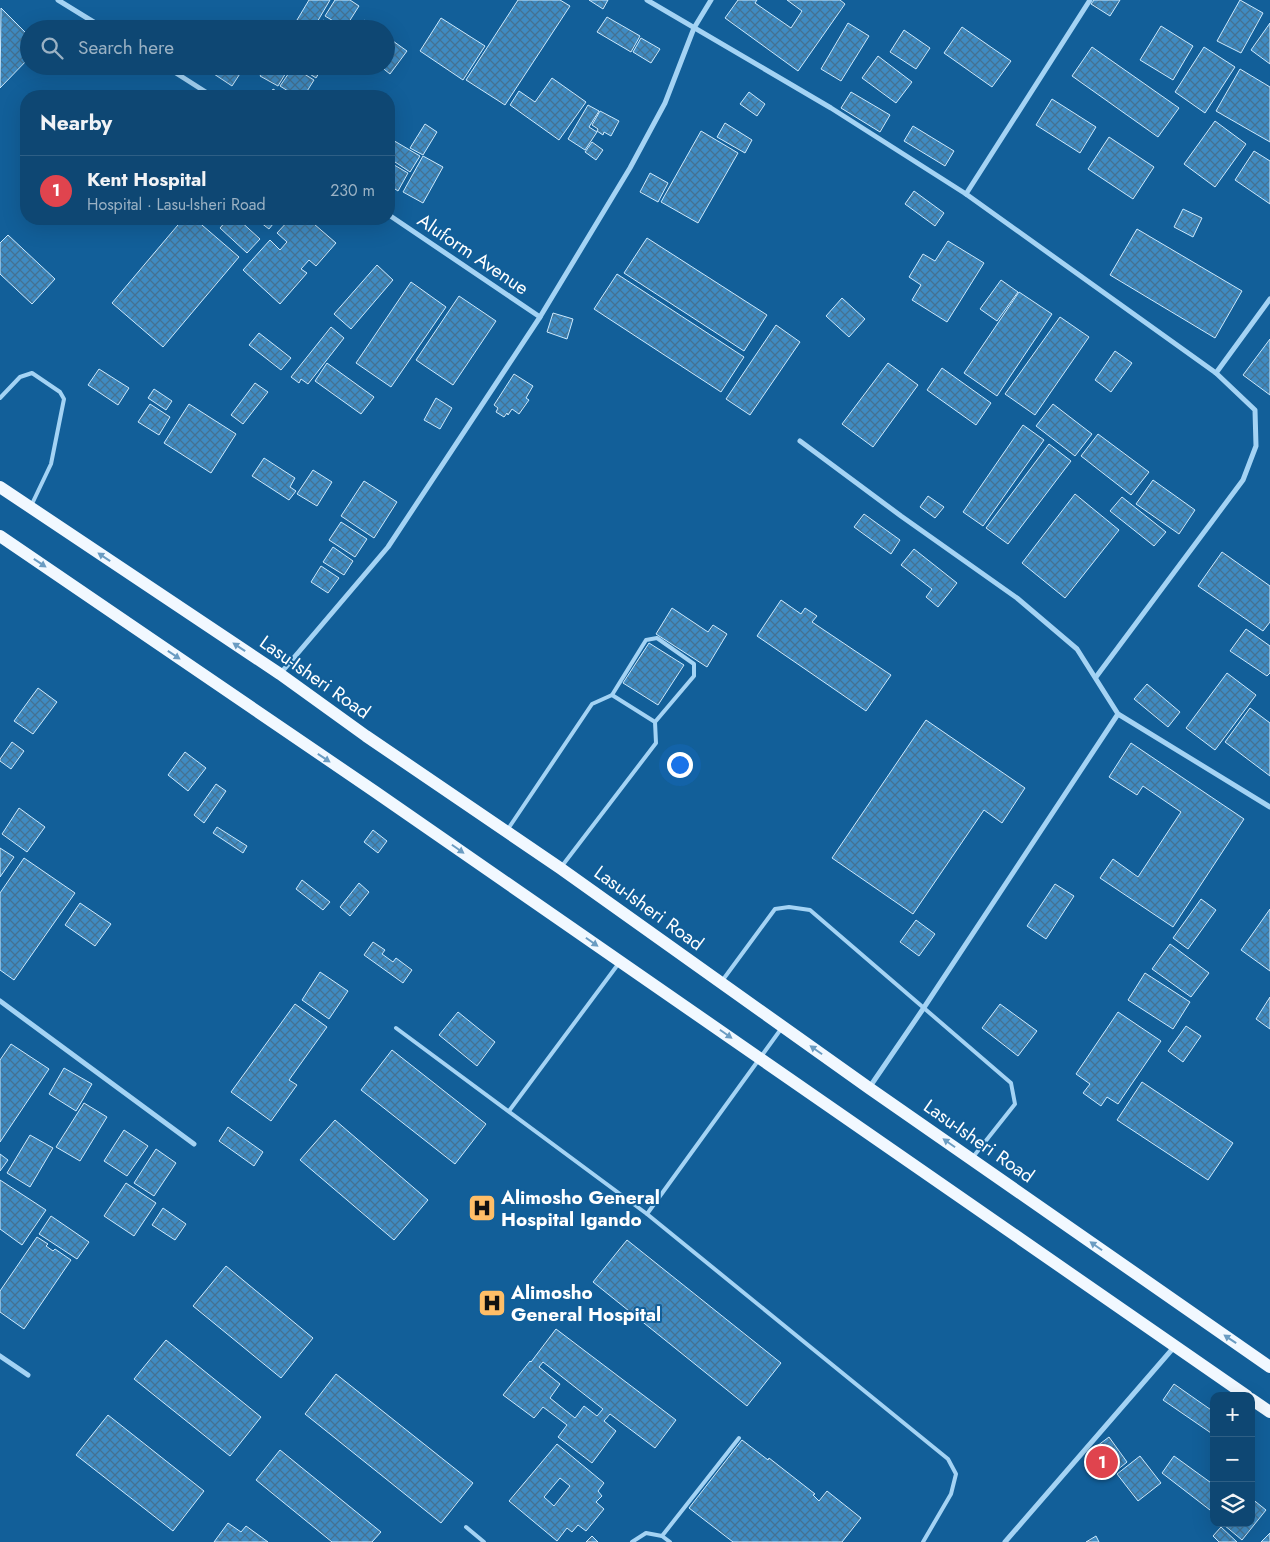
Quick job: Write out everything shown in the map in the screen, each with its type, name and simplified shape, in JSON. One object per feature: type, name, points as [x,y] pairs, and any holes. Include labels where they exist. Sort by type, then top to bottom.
[{"type":"main road","name":"Lasu-Isheri Road","points":[[0,487],[280,674],[366,736],[560,868],[869,1088],[1270,1366]]},
{"type":"main road","points":[[0,536],[621,962],[1241,1392]]},
{"type":"main road","points":[[1255,1402],[1270,1412]]},
{"type":"street","points":[[58,0],[90,20]]},
{"type":"street","points":[[647,0],[831,108],[966,194],[1216,373],[1255,410],[1256,446],[1244,480],[1096,677]]},
{"type":"street","points":[[280,674],[388,547],[540,317],[630,168],[665,103],[694,28],[711,0]]},
{"type":"street","points":[[966,194],[1090,0]]},
{"type":"street","points":[[180,75],[203,90]]},
{"type":"street","name":"Aluform Avenue","points":[[395,220],[540,317]]},
{"type":"street","points":[[1216,373],[1270,299]]},
{"type":"street","points":[[800,441],[901,516],[1017,598],[1077,649],[1118,714],[1270,807]]},
{"type":"street","points":[[869,1088],[1118,714]]},
{"type":"street","points":[[0,1001],[194,1144]]},
{"type":"street","points":[[1005,1542],[1175,1346]]},
{"type":"street","points":[[0,1356],[28,1375]]},
{"type":"lane","points":[[0,398],[20,377],[32,373],[60,392],[64,400],[50,464],[30,508]]},
{"type":"lane","points":[[506,832],[592,704],[612,694],[646,640],[657,638],[694,664],[694,676],[655,722],[656,743],[560,868]]},
{"type":"lane","points":[[612,694],[655,722]]},
{"type":"lane","points":[[721,982],[775,909],[789,907],[810,910],[1011,1083],[1015,1104],[972,1159]]},
{"type":"lane","points":[[509,1111],[621,962]]},
{"type":"lane","points":[[647,1214],[783,1026]]},
{"type":"lane","points":[[396,1028],[647,1214],[948,1459],[956,1474],[951,1494],[923,1542]]},
{"type":"lane","points":[[662,1536],[738,1438]]},
{"type":"lane","points":[[466,1527],[484,1542]]},
{"type":"lane","points":[[632,1542],[646,1533],[662,1536],[670,1542]]},
{"type":"building","points":[[309,0],[330,0],[318,20],[297,20]]},
{"type":"building","points":[[335,0],[350,0],[359,6],[350,20],[332,20],[325,16]]},
{"type":"building","points":[[518,0],[560,0],[570,6],[505,105],[466,80]]},
{"type":"building","points":[[589,0],[608,0],[603,9]]},
{"type":"building","points":[[738,0],[757,0],[755,3],[791,28],[802,11],[787,0],[840,0],[845,4],[798,71],[725,18]]},
{"type":"building","points":[[1094,0],[1120,0],[1110,16],[1091,4]]},
{"type":"building","points":[[1240,0],[1263,13],[1241,53],[1217,41]]},
{"type":"building","points":[[1,8],[20,27],[20,67],[0,88]]},
{"type":"building","points":[[607,17],[640,36],[631,52],[597,32]]},
{"type":"building","points":[[441,18],[485,46],[463,80],[420,51]]},
{"type":"building","points":[[848,23],[869,36],[841,81],[821,69]]},
{"type":"building","points":[[1270,23],[1270,64],[1251,50]]},
{"type":"building","points":[[1161,26],[1193,46],[1173,80],[1140,60]]},
{"type":"building","points":[[962,27],[1011,61],[992,87],[944,53]]},
{"type":"building","points":[[904,30],[930,48],[916,69],[890,52]]},
{"type":"building","points":[[641,38],[660,49],[651,63],[633,52]]},
{"type":"building","points":[[395,42],[407,51],[395,67]]},
{"type":"building","points":[[1092,47],[1179,108],[1158,137],[1072,76]]},
{"type":"building","points":[[1204,47],[1235,67],[1205,113],[1175,92]]},
{"type":"building","points":[[878,56],[912,82],[896,103],[862,78]]},
{"type":"building","points":[[1240,69],[1270,87],[1270,142],[1216,111]]},
{"type":"building","points":[[216,75],[239,75],[232,86]]},
{"type":"building","points":[[261,75],[285,75],[278,86]]},
{"type":"building","points":[[288,75],[306,75],[314,80],[308,90],[286,90],[280,86]]},
{"type":"building","points":[[552,78],[586,102],[559,140],[510,105],[519,91],[535,102]]},
{"type":"building","points":[[749,92],[765,104],[757,116],[740,104]]},
{"type":"building","points":[[851,92],[890,115],[880,132],[841,108]]},
{"type":"building","points":[[1052,99],[1096,127],[1080,153],[1036,125]]},
{"type":"building","points":[[588,105],[599,111],[589,127],[597,132],[585,150],[568,139]]},
{"type":"building","points":[[600,111],[619,121],[611,136],[604,132],[603,135],[592,125]]},
{"type":"building","points":[[1215,121],[1246,144],[1215,187],[1184,164]]},
{"type":"building","points":[[725,123],[752,140],[745,153],[717,137]]},
{"type":"building","points":[[425,124],[437,132],[423,155],[410,148]]},
{"type":"building","points":[[913,126],[954,151],[945,166],[904,141]]},
{"type":"building","points":[[701,131],[738,153],[698,223],[661,202]]},
{"type":"building","points":[[1109,137],[1154,167],[1133,199],[1088,169]]},
{"type":"building","points":[[395,141],[420,156],[410,172],[395,162]]},
{"type":"building","points":[[592,142],[603,150],[596,160],[585,152]]},
{"type":"building","points":[[1254,151],[1270,161],[1270,204],[1235,180]]},
{"type":"building","points":[[423,156],[443,167],[423,203],[403,192]]},
{"type":"building","points":[[395,165],[408,173],[398,191],[395,189]]},
{"type":"building","points":[[650,173],[668,183],[658,202],[640,192]]},
{"type":"building","points":[[914,191],[944,213],[935,226],[905,204]]},
{"type":"building","points":[[1183,209],[1202,218],[1193,237],[1174,227]]},
{"type":"building","points":[[178,225],[202,225],[239,257],[163,347],[112,303]]},
{"type":"building","points":[[223,225],[245,225],[260,239],[247,253],[220,228]]},
{"type":"building","points":[[264,225],[272,225],[269,229]]},
{"type":"building","points":[[284,225],[315,225],[336,243],[316,266],[309,260],[301,269],[307,273],[280,304],[243,270],[270,240],[280,250],[287,242],[277,233]]},
{"type":"building","points":[[1137,229],[1242,291],[1215,338],[1110,275]]},
{"type":"building","points":[[8,235],[55,279],[32,304],[0,274],[0,243]]},
{"type":"building","points":[[647,238],[767,315],[744,351],[624,273]]},
{"type":"building","points":[[948,241],[984,263],[947,322],[912,300],[921,285],[909,277],[923,254],[935,261]]},
{"type":"building","points":[[377,265],[393,280],[351,329],[334,314]]},
{"type":"building","points":[[617,274],[744,357],[721,392],[594,309]]},
{"type":"building","points":[[1001,280],[1018,292],[997,321],[980,309]]},
{"type":"building","points":[[411,282],[446,307],[391,387],[356,363]]},
{"type":"building","points":[[1019,292],[1052,314],[997,396],[964,373]]},
{"type":"building","points":[[459,296],[496,321],[453,385],[416,360]]},
{"type":"building","points":[[842,298],[865,319],[849,337],[826,316]]},
{"type":"building","points":[[553,313],[573,319],[567,339],[547,332]]},
{"type":"building","points":[[1060,317],[1089,337],[1035,415],[1005,394]]},
{"type":"building","points":[[776,325],[800,342],[750,415],[726,399]]},
{"type":"building","points":[[331,327],[344,338],[308,384],[301,379],[299,383],[291,377]]},
{"type":"building","points":[[259,333],[291,358],[281,370],[249,345]]},
{"type":"building","points":[[1270,339],[1270,395],[1243,375]]},
{"type":"building","points":[[1115,351],[1132,363],[1111,392],[1095,380]]},
{"type":"building","points":[[327,363],[374,397],[361,414],[315,381]]},
{"type":"building","points":[[888,363],[918,385],[873,447],[842,424]]},
{"type":"building","points":[[942,368],[991,403],[976,425],[927,390]]},
{"type":"building","points":[[99,369],[129,388],[118,405],[88,385]]},
{"type":"building","points":[[514,374],[533,386],[526,398],[529,400],[519,414],[512,409],[504,417],[496,412],[498,408],[494,405]]},
{"type":"building","points":[[255,383],[268,392],[243,424],[231,415]]},
{"type":"building","points":[[154,389],[172,401],[166,410],[148,398]]},
{"type":"building","points":[[436,398],[452,408],[440,429],[424,420]]},
{"type":"building","points":[[150,404],[170,417],[159,435],[138,422]]},
{"type":"building","points":[[189,404],[236,434],[211,473],[164,443]]},
{"type":"building","points":[[1053,404],[1092,434],[1075,456],[1036,426]]},
{"type":"building","points":[[1023,425],[1044,440],[983,526],[963,512]]},
{"type":"building","points":[[1098,434],[1149,472],[1131,495],[1081,456]]},
{"type":"building","points":[[1049,444],[1071,461],[1008,544],[986,528]]},
{"type":"building","points":[[264,458],[295,478],[290,487],[296,491],[289,500],[252,476]]},
{"type":"building","points":[[313,470],[332,482],[317,506],[297,494]]},
{"type":"building","points":[[1153,480],[1195,510],[1179,534],[1136,504]]},
{"type":"building","points":[[364,481],[397,502],[374,538],[341,516]]},
{"type":"building","points":[[1075,494],[1119,530],[1065,598],[1022,563]]},
{"type":"building","points":[[928,496],[944,507],[935,518],[920,507]]},
{"type":"building","points":[[1122,497],[1166,532],[1154,546],[1110,511]]},
{"type":"building","points":[[864,514],[900,540],[891,554],[854,527]]},
{"type":"building","points":[[341,522],[367,539],[355,557],[329,540]]},
{"type":"building","points":[[333,547],[353,561],[344,575],[323,562]]},
{"type":"building","points":[[914,549],[957,583],[938,607],[926,597],[932,589],[901,565]]},
{"type":"building","points":[[1222,552],[1270,586],[1270,622],[1263,631],[1198,586]]},
{"type":"building","points":[[321,566],[339,578],[328,593],[311,582]]},
{"type":"building","points":[[781,600],[801,614],[805,608],[817,616],[812,622],[891,675],[866,711],[757,636]]},
{"type":"building","points":[[672,608],[708,632],[713,625],[727,634],[707,667],[656,634]]},
{"type":"building","points":[[1246,629],[1270,646],[1270,673],[1267,676],[1230,651]]},
{"type":"building","points":[[649,643],[684,665],[658,705],[623,683]]},
{"type":"building","points":[[1227,673],[1256,695],[1215,750],[1186,728]]},
{"type":"building","points":[[1147,684],[1180,712],[1168,727],[1134,699]]},
{"type":"building","points":[[38,688],[57,702],[33,734],[14,721]]},
{"type":"building","points":[[1250,708],[1270,723],[1270,776],[1225,742]]},
{"type":"building","points":[[926,720],[1025,788],[1002,823],[984,810],[913,914],[832,858]]},
{"type":"building","points":[[12,742],[24,751],[11,769],[0,759]]},
{"type":"building","points":[[1131,743],[1244,819],[1173,927],[1100,878],[1113,859],[1138,877],[1181,812],[1143,786],[1137,795],[1109,777]]},
{"type":"building","points":[[185,752],[206,768],[188,791],[168,775]]},
{"type":"building","points":[[216,784],[226,791],[204,823],[194,815]]},
{"type":"building","points":[[19,808],[45,827],[27,852],[2,834]]},
{"type":"building","points":[[217,827],[247,846],[243,853],[213,833]]},
{"type":"building","points":[[373,830],[387,841],[378,853],[364,842]]},
{"type":"building","points":[[0,848],[14,857],[0,877]]},
{"type":"building","points":[[24,858],[75,893],[14,980],[0,970],[0,893]]},
{"type":"building","points":[[302,880],[330,902],[323,910],[296,889]]},
{"type":"building","points":[[359,883],[369,892],[350,916],[340,907]]},
{"type":"building","points":[[1055,884],[1074,896],[1046,939],[1027,926]]},
{"type":"building","points":[[1201,899],[1216,910],[1188,949],[1173,938]]},
{"type":"building","points":[[80,903],[111,924],[95,946],[65,925]]},
{"type":"building","points":[[1270,909],[1270,971],[1241,950]]},
{"type":"building","points":[[916,920],[935,934],[919,956],[900,942]]},
{"type":"building","points":[[373,942],[385,950],[382,954],[393,962],[396,958],[412,970],[403,983],[364,955]]},
{"type":"building","points":[[1170,944],[1209,973],[1191,997],[1152,969]]},
{"type":"building","points":[[320,972],[348,991],[329,1019],[302,1000]]},
{"type":"building","points":[[1145,973],[1190,1002],[1173,1029],[1128,1000]]},
{"type":"building","points":[[1270,997],[1270,1029],[1256,1019]]},
{"type":"building","points":[[295,1004],[327,1027],[289,1080],[297,1085],[271,1121],[231,1092]]},
{"type":"building","points":[[1000,1004],[1037,1031],[1018,1056],[982,1028]]},
{"type":"building","points":[[458,1012],[495,1042],[477,1066],[439,1035]]},
{"type":"building","points":[[1118,1012],[1161,1041],[1118,1104],[1107,1097],[1101,1106],[1083,1093],[1090,1084],[1076,1074]]},
{"type":"building","points":[[1186,1026],[1201,1036],[1183,1062],[1168,1051]]},
{"type":"building","points":[[11,1044],[49,1069],[0,1142],[0,1060]]},
{"type":"building","points":[[392,1050],[486,1124],[455,1164],[361,1090]]},
{"type":"building","points":[[64,1068],[92,1084],[76,1111],[49,1094]]},
{"type":"building","points":[[1142,1082],[1233,1143],[1208,1180],[1117,1120]]},
{"type":"building","points":[[84,1103],[107,1117],[80,1161],[56,1147]]},
{"type":"building","points":[[335,1120],[428,1200],[394,1240],[300,1160]]},
{"type":"building","points":[[228,1127],[263,1152],[254,1166],[219,1141]]},
{"type":"building","points":[[124,1130],[148,1146],[127,1176],[104,1161]]},
{"type":"building","points":[[30,1135],[53,1148],[30,1187],[7,1173]]},
{"type":"building","points":[[156,1149],[176,1163],[154,1196],[134,1183]]},
{"type":"building","points":[[0,1154],[8,1160],[0,1171]]},
{"type":"building","points":[[0,1180],[46,1210],[22,1245],[0,1229]]},
{"type":"building","points":[[126,1183],[156,1203],[134,1236],[104,1216]]},
{"type":"building","points":[[163,1208],[186,1224],[175,1240],[152,1225]]},
{"type":"building","points":[[51,1216],[89,1242],[77,1259],[39,1234]]},
{"type":"building","points":[[37,1237],[48,1244],[46,1246],[53,1251],[55,1249],[71,1260],[24,1329],[0,1312],[0,1291]]},
{"type":"building","points":[[627,1240],[781,1363],[747,1406],[593,1282]]},
{"type":"building","points":[[226,1266],[313,1338],[281,1378],[193,1306]]},
{"type":"building","points":[[556,1329],[676,1420],[655,1448],[610,1414],[604,1421],[616,1431],[592,1463],[558,1437],[567,1425],[543,1407],[534,1418],[503,1395]],"holes":[[[543,1362],[603,1409],[597,1416],[584,1406],[575,1418],[550,1398],[560,1384],[539,1367]]]},
{"type":"building","points":[[166,1340],[261,1417],[230,1456],[134,1379]]},
{"type":"building","points":[[336,1374],[473,1483],[441,1523],[305,1414]]},
{"type":"building","points":[[1174,1384],[1210,1409],[1210,1432],[1163,1400]]},
{"type":"building","points":[[108,1415],[204,1491],[173,1531],[76,1455]]},
{"type":"building","points":[[1109,1437],[1127,1462],[1116,1471],[1097,1446]]},
{"type":"building","points":[[742,1440],[768,1460],[769,1458],[815,1494],[813,1495],[819,1501],[827,1491],[861,1518],[842,1542],[733,1542],[689,1508]]},
{"type":"building","points":[[557,1444],[604,1483],[598,1491],[602,1496],[596,1502],[604,1509],[586,1531],[578,1525],[572,1532],[567,1528],[557,1541],[509,1501]],"holes":[[[560,1478],[570,1486],[554,1506],[544,1497]]]},
{"type":"building","points":[[280,1450],[381,1532],[372,1542],[332,1542],[256,1480]]},
{"type":"building","points":[[1140,1456],[1161,1483],[1138,1501],[1117,1474]]},
{"type":"building","points":[[1174,1456],[1210,1482],[1210,1510],[1162,1473]]},
{"type":"building","points":[[1255,1501],[1266,1510],[1255,1524]]},
{"type":"building","points":[[228,1523],[241,1532],[246,1526],[268,1542],[214,1542]]},
{"type":"building","points":[[1221,1527],[1237,1542],[1219,1542],[1213,1536]]},
{"type":"building","points":[[1226,1527],[1252,1527],[1242,1540]]},
{"type":"building","points":[[1270,1533],[1270,1542],[1261,1542]]},
{"type":"building","points":[[592,1536],[598,1542],[586,1542]]},
{"type":"building","points":[[1096,1536],[1099,1542],[1086,1542]]},
{"type":"place","name":"Alimosho General Hospital Igando","points":[[482,1208]]},
{"type":"place","name":"Alimosho General Hospital","points":[[492,1303]]},
{"type":"place","name":"Kent Hospital","points":[[1102,1462]]}]
